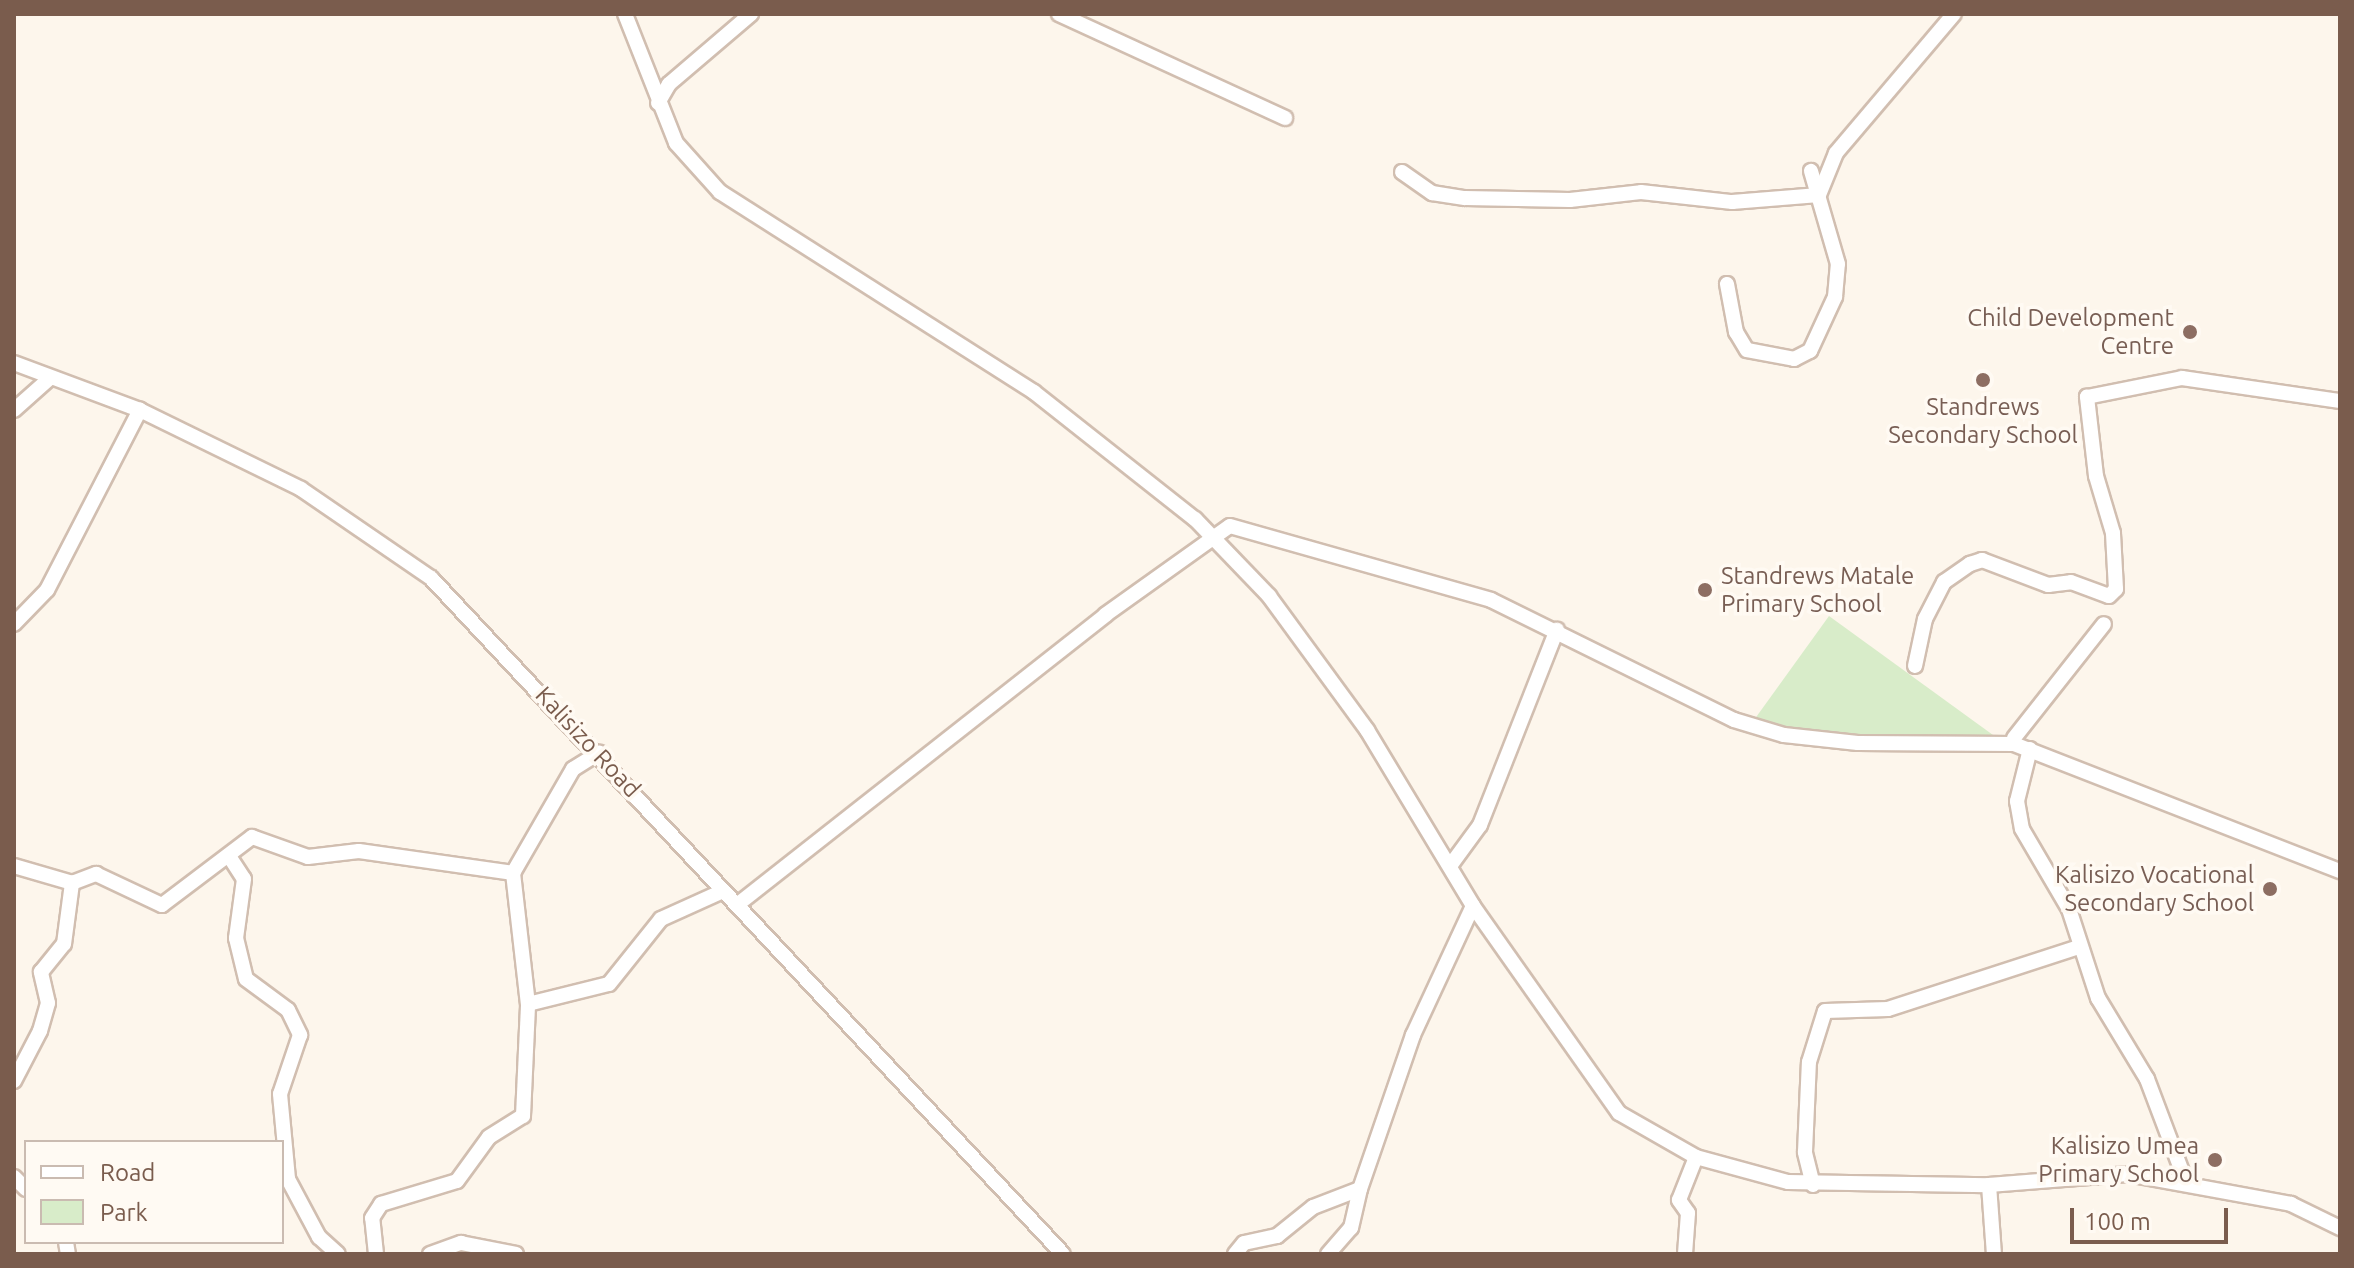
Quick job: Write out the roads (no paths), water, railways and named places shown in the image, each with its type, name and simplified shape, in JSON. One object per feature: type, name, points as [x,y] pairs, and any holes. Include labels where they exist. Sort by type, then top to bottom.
[{"type":"street","points":[[625,14],[658,103],[689,163],[747,215],[1034,392],[1210,536],[1269,596],[1367,730],[1473,906],[1619,1113],[1696,1157],[1813,1185],[1989,1185],[2071,1173],[2186,1182],[2291,1204],[2340,1228]]},
{"type":"street","points":[[658,103],[669,84],[751,14]]},
{"type":"street","points":[[1059,14],[1285,118]]},
{"type":"street","points":[[1819,195],[1836,153],[1954,14]]},
{"type":"street","points":[[1727,284],[1736,332],[1747,350],[1794,359],[1810,351],[1838,279],[1837,250],[1811,171]]},
{"type":"street","points":[[1402,172],[1432,193],[1465,198],[1570,200],[1641,192],[1732,202],[1819,195]]},
{"type":"street","name":"Kalisizo Road","points":[[14,363],[140,410],[327,504],[403,556],[599,753],[723,891],[1063,1254]]},
{"type":"street","points":[[14,410],[50,378]]},
{"type":"street","points":[[1915,666],[1925,619],[1944,582],[1970,564],[1982,560],[2048,585],[2071,582],[2109,596],[2116,589],[2113,533],[2096,476],[2087,397],[2182,378],[2340,401]]},
{"type":"street","points":[[14,624],[47,590],[140,410]]},
{"type":"street","points":[[737,905],[1210,536],[1230,526],[1431,580],[1557,630],[1734,720],[1784,735],[2030,749],[2340,871]]},
{"type":"street","points":[[2014,738],[2104,624]]},
{"type":"street","points":[[1450,866],[1480,825],[1557,630]]},
{"type":"street","points":[[2030,749],[2018,816],[2069,909],[2098,998],[2147,1079],[2186,1182]]},
{"type":"street","points":[[376,1254],[372,1218],[381,1204],[457,1181],[489,1137],[523,1116],[528,1004],[513,873],[573,769],[599,753]]},
{"type":"street","points":[[14,866],[72,883],[96,874],[162,905],[229,856],[245,840],[260,837],[308,857],[359,851],[513,873]]},
{"type":"street","points":[[229,856],[244,879],[236,938],[246,979],[288,1010],[300,1035],[280,1094],[288,1179],[319,1237],[338,1254]]},
{"type":"street","points":[[14,1081],[40,1031],[48,1003],[41,972],[64,944],[72,883]]},
{"type":"street","points":[[528,1004],[609,984],[661,919],[723,891]]},
{"type":"street","points":[[1328,1254],[1351,1228],[1360,1189],[1413,1035],[1473,906]]},
{"type":"street","points":[[1813,1185],[1805,1152],[1809,1062],[1825,1011],[1888,1009],[2079,947]]},
{"type":"street","points":[[1685,1254],[1688,1213],[1679,1200],[1696,1157]]},
{"type":"street","points":[[1989,1185],[1994,1254]]},
{"type":"street","points":[[1235,1254],[1244,1243],[1277,1236],[1313,1207],[1360,1189]]},
{"type":"street","points":[[430,1254],[461,1243],[516,1254]]},
{"type":"place","name":"Child Development Centre","points":[[2190,332]]},
{"type":"place","name":"Standrews Secondary School","points":[[1983,380]]},
{"type":"place","name":"Standrews Matale Primary School","points":[[1705,590]]},
{"type":"place","name":"Kalisizo Vocational Secondary School","points":[[2270,889]]},
{"type":"place","name":"Kalisizo Umea Primary School","points":[[2215,1160]]}]
